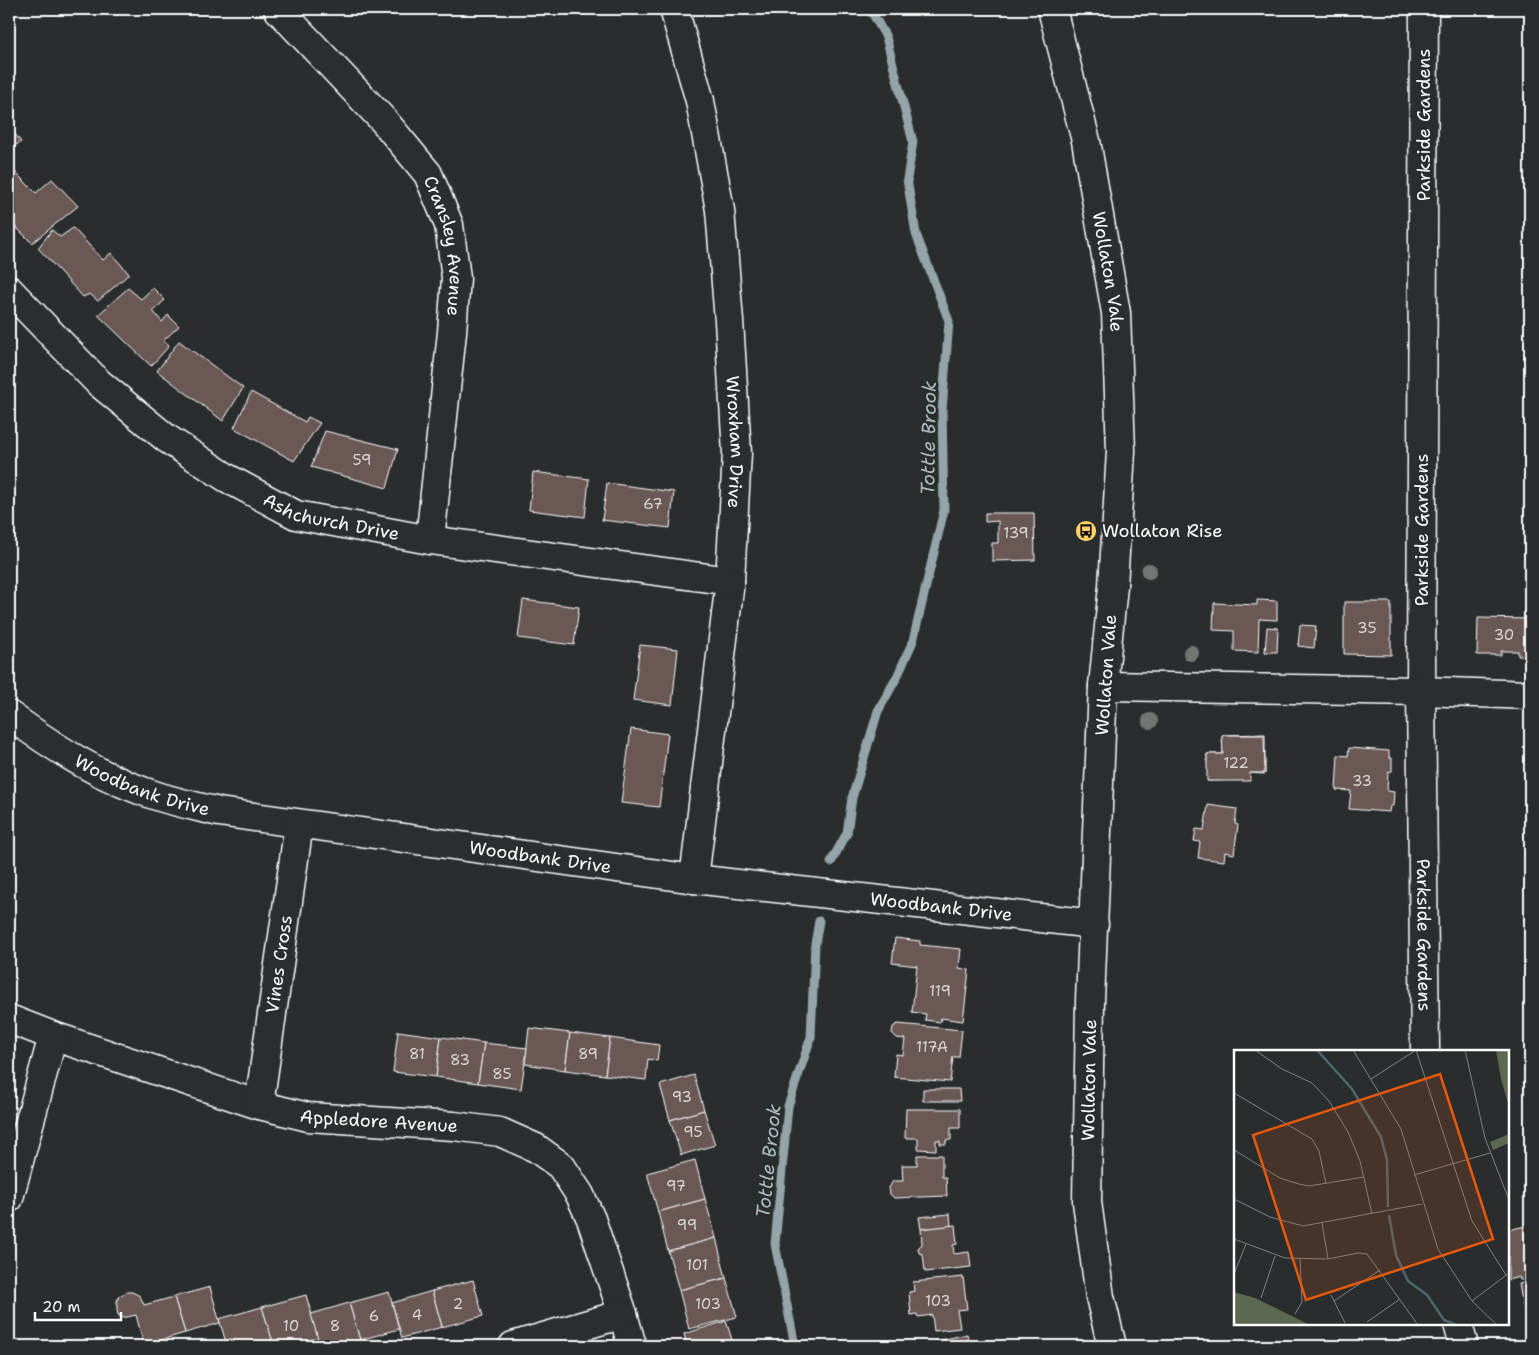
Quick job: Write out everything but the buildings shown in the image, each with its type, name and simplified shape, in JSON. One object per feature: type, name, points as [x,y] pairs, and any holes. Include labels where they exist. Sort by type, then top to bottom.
[{"type":"street","name":"Cransley Avenue","points":[[278,9],[385,122],[428,174],[449,225],[456,278],[430,540]]},
{"type":"street","name":"Wroxham Drive","points":[[674,9],[700,101],[720,210],[737,453],[730,581],[694,879]]},
{"type":"street","name":"Wollaton Vale","points":[[1052,9],[1086,141],[1116,313],[1122,451],[1103,686],[1090,1001],[1087,1202],[1100,1297],[1112,1346]]},
{"type":"street","name":"Parkside Gardens","points":[[1424,9],[1420,691],[1425,1050]]},
{"type":"street","name":"Ashchurch Drive","points":[[9,290],[99,383],[166,438],[227,478],[296,515],[430,540],[730,581]]},
{"type":"street","points":[[1103,686],[1420,691],[1530,695]]},
{"type":"street","name":"Woodbank Drive","points":[[9,715],[55,748],[107,776],[159,797],[219,812],[694,879],[1094,924]]},
{"type":"street","name":"Vines Cross","points":[[259,1105],[299,824]]},
{"type":"street","name":"Appledore Avenue","points":[[9,1019],[53,1036],[259,1105],[308,1117],[454,1126],[500,1132],[536,1148],[561,1166],[580,1195],[591,1219],[632,1346]]},
{"type":"street","points":[[9,1198],[53,1036]]},
{"type":"street","points":[[513,1346],[623,1314]]},
{"type":"street","points":[[1458,1325],[1464,1346]]},
{"type":"waterway","name":"Tottle Brook","points":[[831,862],[847,833],[852,798],[878,711],[897,677],[913,641],[944,510],[942,411],[949,321],[916,234],[907,179],[913,142],[886,37],[870,9]]},
{"type":"waterway","name":"Tottle Brook","points":[[795,1346],[775,1244],[788,1106],[811,1037],[815,944],[819,921]]},
{"type":"place","name":"Wollaton Rise","points":[[1086,531]]}]
